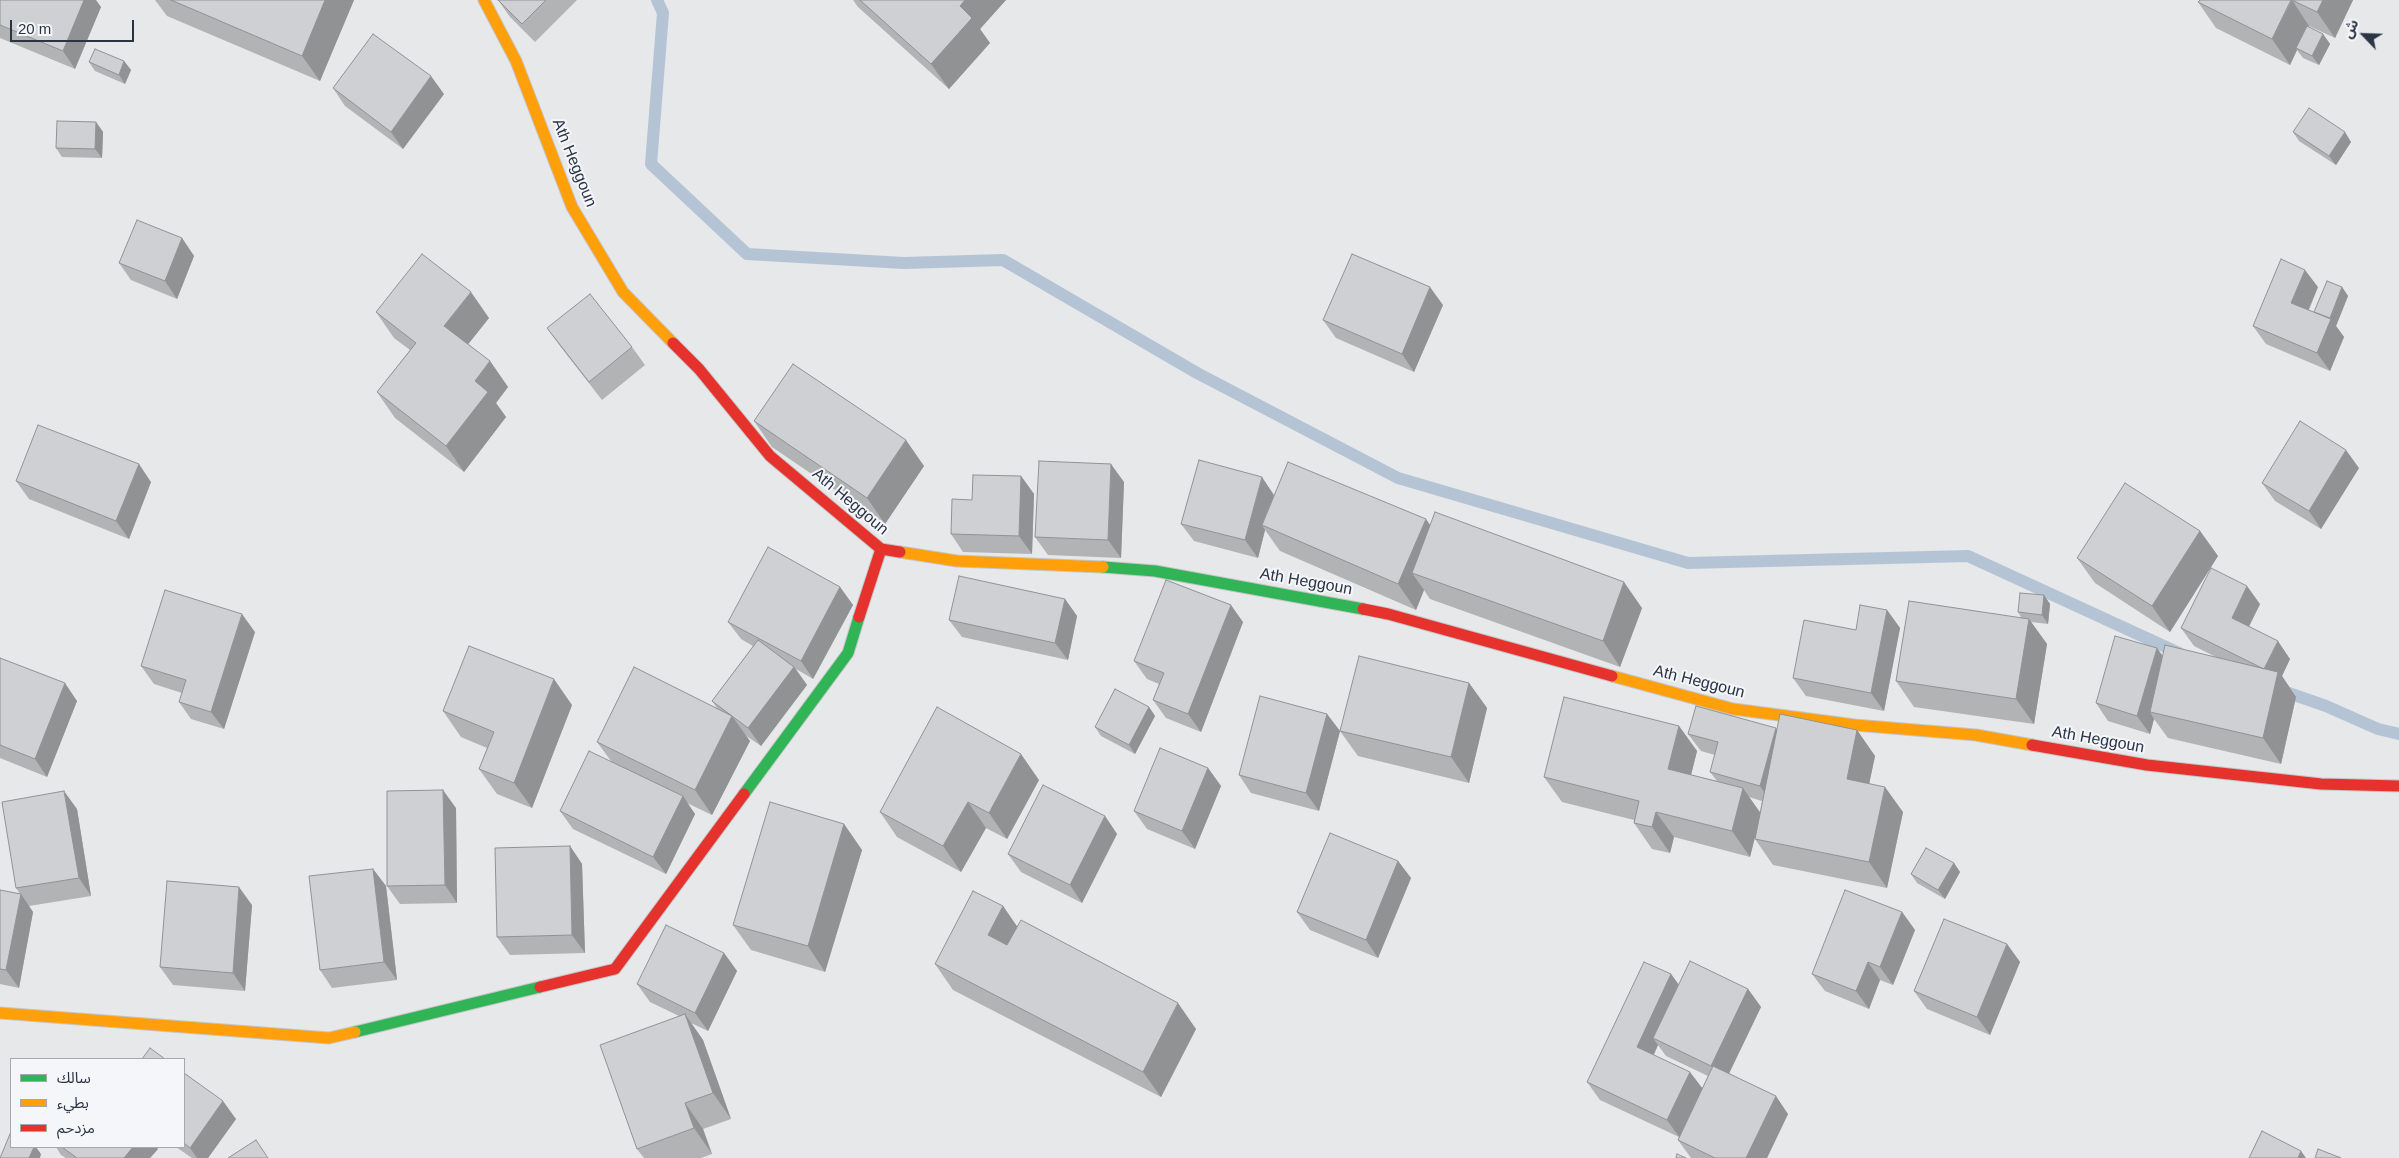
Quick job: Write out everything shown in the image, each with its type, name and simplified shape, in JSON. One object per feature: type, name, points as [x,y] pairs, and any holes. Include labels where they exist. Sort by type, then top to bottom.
[{"type":"street","name":"Ath Heggoun","points":[[484,0],[516,61],[572,207],[623,292],[698,369],[770,456],[881,549],[957,561],[1057,564],[1155,571],[1388,614],[1733,709],[1855,724],[1976,735],[2147,765],[2321,784],[2399,786]]},
{"type":"street","points":[[0,1013],[329,1038],[615,969],[848,653],[881,549]]},
{"type":"building","points":[[0,0],[84,0],[63,51],[0,25]]},
{"type":"building","points":[[171,0],[325,0],[302,56]]},
{"type":"building","points":[[498,0],[546,0],[522,24]]},
{"type":"building","points":[[860,0],[965,0],[960,6],[972,18],[931,64]]},
{"type":"building","points":[[2200,0],[2291,0],[2272,39],[2198,2]]},
{"type":"building","points":[[2292,0],[2323,0],[2317,12]]},
{"type":"building","points":[[2307,26],[2323,34],[2312,56],[2296,48]]},
{"type":"building","points":[[373,34],[431,76],[391,132],[333,88]]},
{"type":"building","points":[[95,49],[124,61],[119,75],[89,62]]},
{"type":"building","points":[[2309,108],[2345,132],[2329,156],[2293,132]]},
{"type":"building","points":[[57,121],[96,122],[95,149],[56,148]]},
{"type":"building","points":[[137,220],[182,238],[165,281],[119,263]]},
{"type":"building","points":[[422,254],[471,292],[444,326],[490,361],[475,381],[488,392],[446,446],[377,392],[416,343],[376,312]]},
{"type":"building","points":[[1352,254],[1430,287],[1402,354],[1323,320]]},
{"type":"building","points":[[2281,259],[2305,270],[2291,303],[2331,319],[2317,353],[2253,326]]},
{"type":"building","points":[[2327,281],[2342,287],[2330,318],[2314,312]]},
{"type":"building","points":[[590,294],[632,347],[589,382],[547,328]]},
{"type":"building","points":[[793,364],[906,440],[867,498],[754,421]]},
{"type":"building","points":[[2300,421],[2346,450],[2309,511],[2262,483]]},
{"type":"building","points":[[38,425],[139,464],[116,521],[16,481]]},
{"type":"building","points":[[1199,460],[1262,477],[1245,540],[1181,524]]},
{"type":"building","points":[[1039,461],[1111,464],[1108,540],[1035,537]]},
{"type":"building","points":[[1288,462],[1426,519],[1398,584],[1262,525]]},
{"type":"building","points":[[973,475],[1021,476],[1019,536],[951,534],[952,499],[972,500]]},
{"type":"building","points":[[2125,483],[2200,531],[2152,606],[2077,558]]},
{"type":"building","points":[[1435,512],[1624,582],[1603,641],[1412,573]]},
{"type":"building","points":[[768,547],[840,587],[801,661],[728,622]]},
{"type":"building","points":[[2211,568],[2247,586],[2232,618],[2278,641],[2264,669],[2181,628]]},
{"type":"building","points":[[959,576],[1065,599],[1055,643],[949,620]]},
{"type":"building","points":[[1166,580],[1231,605],[1188,714],[1153,700],[1164,673],[1134,661]]},
{"type":"building","points":[[165,590],[242,614],[211,712],[179,702],[186,680],[141,666]]},
{"type":"building","points":[[2020,593],[2044,595],[2042,615],[2018,612]]},
{"type":"building","points":[[1909,601],[2029,619],[2016,699],[1896,681]]},
{"type":"building","points":[[1860,605],[1887,610],[1871,693],[1793,678],[1804,620],[1856,630]]},
{"type":"building","points":[[2115,636],[2157,648],[2137,716],[2096,703]]},
{"type":"building","points":[[758,640],[794,667],[748,728],[712,701]]},
{"type":"building","points":[[2165,645],[2278,672],[2263,738],[2150,712]]},
{"type":"building","points":[[469,646],[554,679],[514,783],[479,769],[494,732],[443,711]]},
{"type":"building","points":[[1359,656],[1469,683],[1451,757],[1340,731]]},
{"type":"building","points":[[0,658],[65,683],[35,759],[0,745]]},
{"type":"building","points":[[634,667],[732,716],[695,790],[597,742]]},
{"type":"building","points":[[1115,689],[1149,707],[1129,745],[1095,727]]},
{"type":"building","points":[[1260,696],[1327,714],[1306,793],[1239,775]]},
{"type":"building","points":[[1564,697],[1679,726],[1668,769],[1743,788],[1732,831],[1656,812],[1652,827],[1634,823],[1639,801],[1544,777]]},
{"type":"building","points":[[1696,706],[1776,728],[1760,786],[1710,772],[1718,742],[1688,734]]},
{"type":"building","points":[[937,707],[1021,754],[989,813],[968,802],[943,846],[880,812]]},
{"type":"building","points":[[1780,714],[1857,730],[1847,779],[1885,787],[1869,862],[1755,839]]},
{"type":"building","points":[[1160,748],[1208,768],[1182,831],[1134,811]]},
{"type":"building","points":[[589,751],[683,796],[653,857],[560,811]]},
{"type":"building","points":[[1043,785],[1105,816],[1070,885],[1008,854]]},
{"type":"building","points":[[443,790],[445,885],[387,886],[387,791]]},
{"type":"building","points":[[64,791],[79,878],[16,888],[2,802]]},
{"type":"building","points":[[770,802],[844,824],[808,946],[733,925]]},
{"type":"building","points":[[1330,833],[1398,861],[1366,940],[1297,912]]},
{"type":"building","points":[[570,846],[572,935],[497,937],[495,848]]},
{"type":"building","points":[[1926,848],[1954,863],[1938,890],[1911,874]]},
{"type":"building","points":[[373,869],[384,962],[320,970],[309,876]]},
{"type":"building","points":[[167,881],[239,887],[233,973],[160,967]]},
{"type":"building","points":[[0,890],[21,894],[6,970],[0,969]]},
{"type":"building","points":[[1845,890],[1902,912],[1880,967],[1868,962],[1856,991],[1812,974]]},
{"type":"building","points":[[973,891],[1003,906],[988,935],[1007,945],[1021,920],[1178,1003],[1143,1072],[935,964]]},
{"type":"building","points":[[1944,919],[2007,944],[1977,1017],[1914,991]]},
{"type":"building","points":[[666,925],[724,953],[695,1013],[637,984]]},
{"type":"building","points":[[1690,961],[1748,989],[1711,1066],[1653,1038]]},
{"type":"building","points":[[1644,962],[1671,974],[1637,1047],[1690,1072],[1667,1120],[1587,1082]]},
{"type":"building","points":[[685,1014],[713,1093],[685,1103],[694,1128],[637,1149],[600,1045]]},
{"type":"building","points":[[150,1048],[164,1058],[143,1058]]},
{"type":"building","points":[[1713,1066],[1776,1096],[1746,1158],[1715,1158],[1678,1140]]},
{"type":"building","points":[[185,1074],[223,1101],[190,1148],[185,1144]]},
{"type":"building","points":[[2262,1131],[2301,1151],[2298,1158],[2249,1158]]},
{"type":"building","points":[[10,1134],[10,1148],[34,1148],[29,1158],[0,1158]]},
{"type":"building","points":[[256,1140],[268,1158],[228,1158]]},
{"type":"building","points":[[63,1148],[132,1148],[124,1158],[77,1158]]},
{"type":"building","points":[[2318,1149],[2341,1158],[2315,1158]]},
{"type":"building","points":[[1677,1154],[1686,1158],[1676,1158]]},
{"type":"waterway","points":[[657,0],[663,13],[651,164],[747,254],[904,263],[1003,260],[1197,373],[1398,478],[1688,563],[1968,556],[2179,653]]},
{"type":"waterway","points":[[2280,690],[2326,706],[2378,729],[2399,734]]},
{"type":"traffic: fast","points":[[1103,567],[1155,571],[1363,609]]},
{"type":"traffic: fast","points":[[744,794],[848,653],[859,617]]},
{"type":"traffic: fast","points":[[355,1032],[540,987]]},
{"type":"traffic: slow","points":[[484,0],[516,61],[572,207],[623,292],[673,343]]},
{"type":"traffic: slow","points":[[900,552],[957,561],[1103,567]]},
{"type":"traffic: slow","points":[[1612,676],[1733,709],[1855,725],[1976,735],[2032,745]]},
{"type":"traffic: slow","points":[[0,1013],[329,1038],[355,1032]]},
{"type":"traffic: jam","points":[[673,343],[699,369],[770,456],[881,549],[900,552]]},
{"type":"traffic: jam","points":[[859,617],[881,549]]},
{"type":"traffic: jam","points":[[1363,609],[1388,614],[1612,676]]},
{"type":"traffic: jam","points":[[2032,745],[2147,765],[2321,784],[2399,786]]},
{"type":"traffic: jam","points":[[540,987],[615,969],[744,794]]}]
